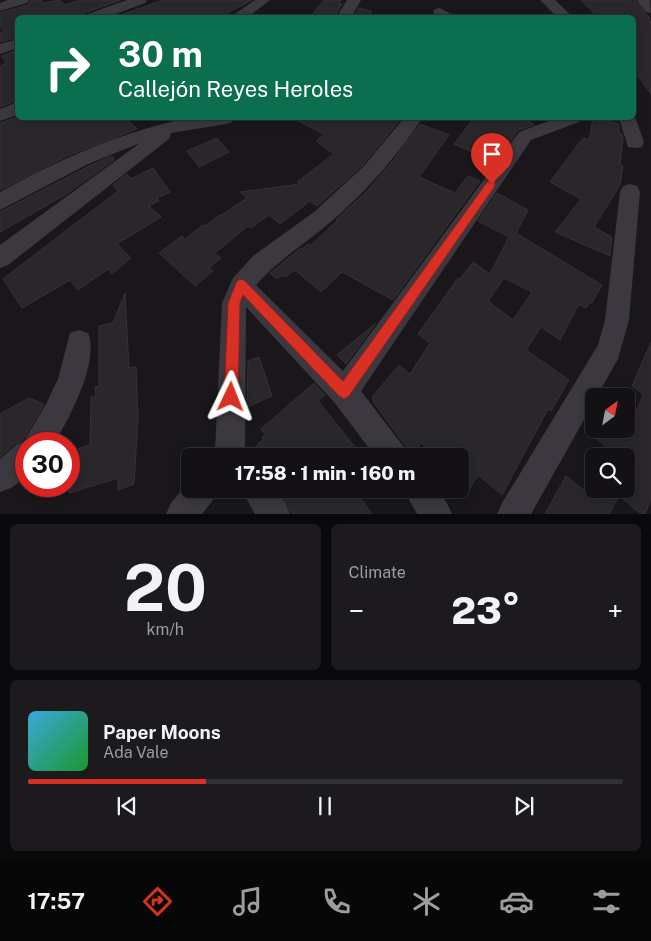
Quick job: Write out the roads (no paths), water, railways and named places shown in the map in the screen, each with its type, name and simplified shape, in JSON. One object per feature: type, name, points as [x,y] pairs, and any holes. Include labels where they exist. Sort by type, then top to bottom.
[{"type":"street","points":[[0,7],[22,0]]},
{"type":"street","points":[[98,15],[140,0]]},
{"type":"street","points":[[242,15],[263,0]]},
{"type":"street","points":[[345,15],[351,8],[354,0]]},
{"type":"street","points":[[547,0],[564,15]]},
{"type":"street","points":[[643,0],[651,9]]},
{"type":"street","points":[[0,49],[15,44]]},
{"type":"street","points":[[0,115],[15,109]]},
{"type":"street","points":[[0,202],[56,170],[117,143],[197,120]]},
{"type":"street","points":[[230,448],[234,303],[241,284],[261,263],[321,218],[371,171],[411,120]]},
{"type":"street","points":[[344,392],[526,136],[568,120]]},
{"type":"street","points":[[629,120],[635,142]]},
{"type":"street","points":[[0,258],[175,125]]},
{"type":"street","points":[[513,514],[609,350],[617,320],[630,192]]},
{"type":"street","points":[[241,284],[344,392],[387,448]]},
{"type":"street","points":[[44,432],[56,414],[71,381],[79,342]]},
{"type":"street","points":[[0,478],[15,467]]},
{"type":"street","points":[[182,514],[195,498]]},
{"type":"street","points":[[262,498],[274,514]]},
{"type":"street","points":[[424,498],[436,514]]}]
